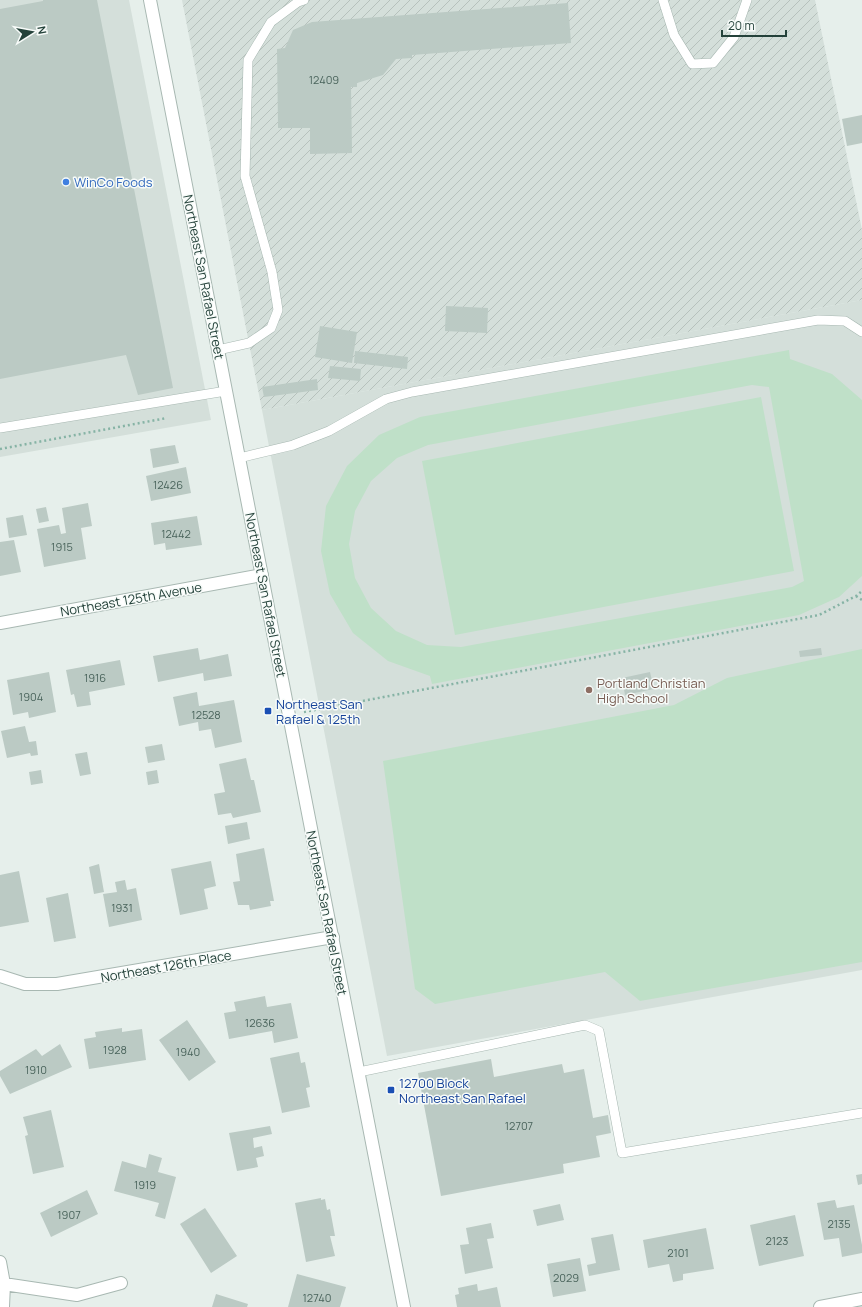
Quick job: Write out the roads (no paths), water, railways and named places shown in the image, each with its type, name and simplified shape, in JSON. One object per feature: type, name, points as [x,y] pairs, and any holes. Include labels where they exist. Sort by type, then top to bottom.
[{"type":"street","name":"Northeast San Rafael Street","points":[[150,0],[404,1307]]},
{"type":"street","name":"Northeast 125th Avenue","points":[[0,623],[262,575]]},
{"type":"street","name":"Northeast 126th Place","points":[[0,976],[25,984],[57,984],[333,937]]},
{"type":"street","points":[[0,1262],[4,1284],[4,1307]]},
{"type":"street","points":[[4,1284],[77,1294],[121,1283]]},
{"type":"street","points":[[820,1307],[862,1299]]},
{"type":"lane","points":[[218,350],[249,343],[271,328],[278,310],[272,272],[245,176],[248,60],[271,22],[298,2],[304,0]]},
{"type":"lane","points":[[663,0],[674,35],[692,64],[714,63],[734,37],[747,0]]},
{"type":"lane","points":[[239,458],[300,442],[329,431],[386,399],[412,392],[818,320],[845,321],[862,332]]},
{"type":"lane","points":[[0,428],[226,391]]},
{"type":"lane","points":[[359,1072],[585,1025],[599,1031],[622,1153],[862,1113]]},
{"type":"place","name":"WinCo Foods","points":[[66,182]]},
{"type":"place","name":"Portland Christian High School","points":[[589,690]]},
{"type":"place","name":"Northeast San Rafael & 125th","points":[[268,711]]},
{"type":"place","name":"12700 Block Northeast San Rafael","points":[[391,1090]]}]
